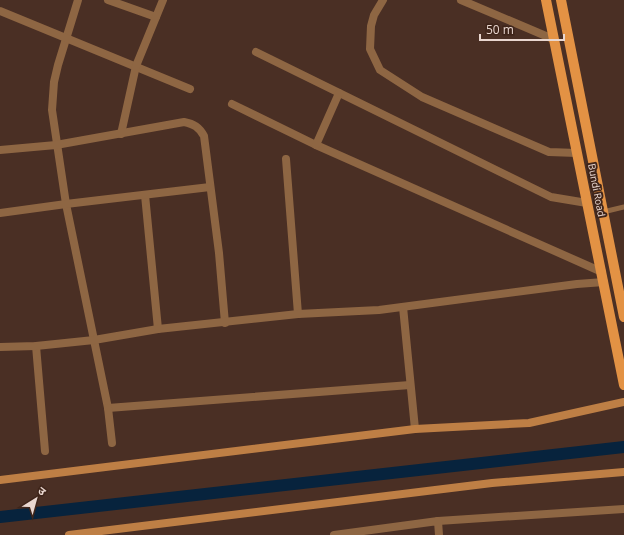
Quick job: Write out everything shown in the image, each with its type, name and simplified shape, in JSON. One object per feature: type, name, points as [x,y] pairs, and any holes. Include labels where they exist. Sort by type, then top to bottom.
[{"type":"main road","name":"Bundi Road","points":[[546,0],[624,385]]},
{"type":"main road","name":"Bundi Road","points":[[561,0],[624,317]]},
{"type":"main road","points":[[581,170],[594,168]]},
{"type":"street","points":[[78,0],[54,82],[52,110],[66,204],[108,408],[112,443]]},
{"type":"street","points":[[108,0],[156,17]]},
{"type":"street","points":[[121,134],[136,66],[163,0]]},
{"type":"street","points":[[383,0],[374,15],[371,26],[370,49],[380,70],[422,97],[549,152],[577,153]]},
{"type":"street","points":[[461,0],[553,40]]},
{"type":"street","points":[[0,11],[67,37],[190,89]]},
{"type":"street","points":[[256,52],[551,197],[587,203]]},
{"type":"street","points":[[316,145],[338,93]]},
{"type":"street","points":[[232,104],[316,145],[602,272]]},
{"type":"street","points":[[0,150],[56,145],[184,122],[194,124],[200,129],[204,136],[219,253],[225,324]]},
{"type":"street","points":[[286,159],[298,314]]},
{"type":"street","points":[[0,214],[66,204],[210,187]]},
{"type":"street","points":[[145,195],[158,329]]},
{"type":"street","points":[[0,347],[36,346],[94,340],[158,329],[225,324],[298,314],[402,307],[577,284],[604,282]]},
{"type":"street","points":[[402,307],[415,429]]},
{"type":"street","points":[[36,346],[45,451]]},
{"type":"street","points":[[108,408],[410,385]]},
{"type":"street","points":[[0,480],[415,429],[529,423],[624,402]]},
{"type":"street","points":[[69,535],[492,483],[624,472]]},
{"type":"street","points":[[334,535],[438,521],[624,509]]},
{"type":"street","points":[[438,521],[439,535]]},
{"type":"lane","points":[[603,212],[624,207]]},
{"type":"waterway","points":[[0,517],[624,447]]}]
